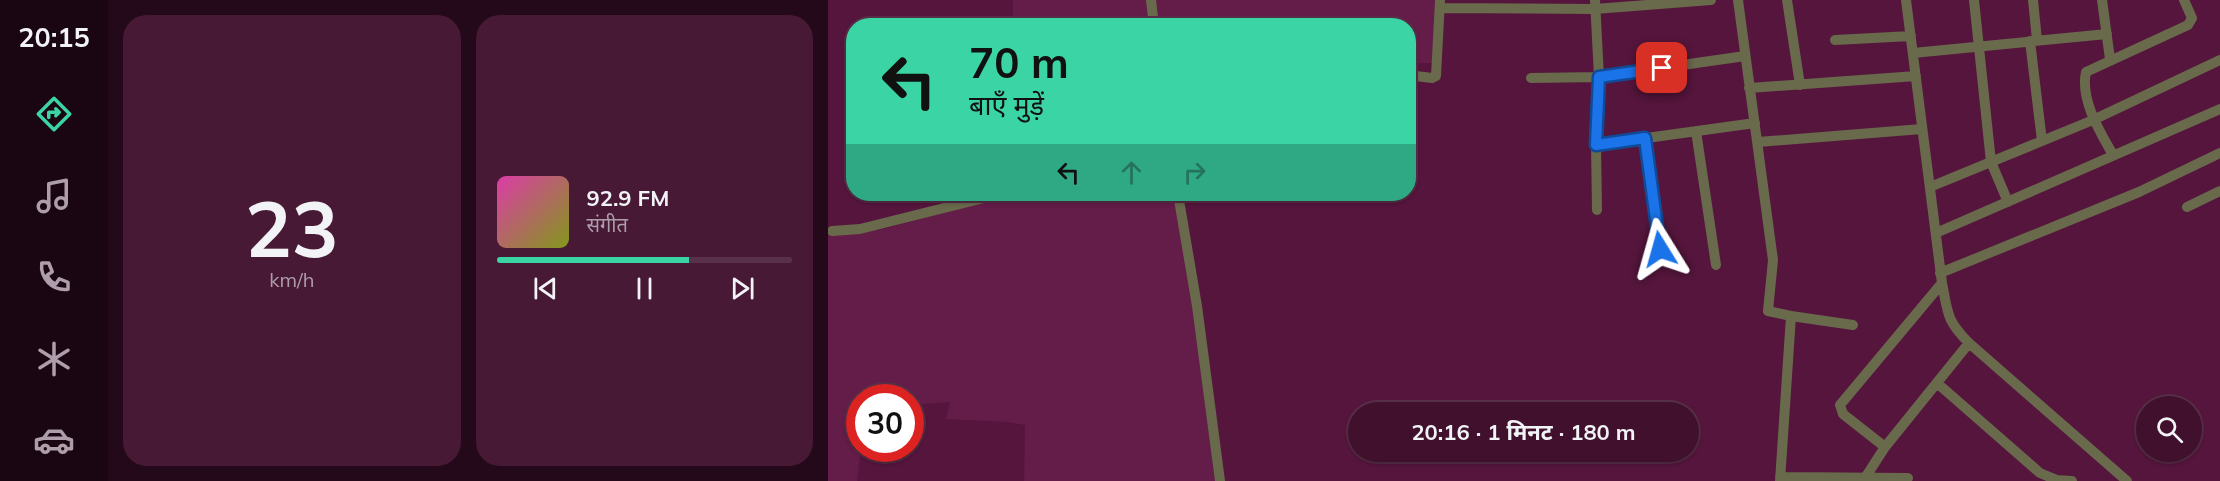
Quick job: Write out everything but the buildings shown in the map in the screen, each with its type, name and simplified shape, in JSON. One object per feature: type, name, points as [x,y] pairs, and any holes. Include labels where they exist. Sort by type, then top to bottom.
[{"type":"street","points":[[1151,0],[1153,18]]},
{"type":"street","points":[[1416,76],[1432,78],[1436,76],[1440,4],[1595,5],[1712,0]]},
{"type":"street","points":[[1738,0],[1773,260],[1768,311],[1853,325]]},
{"type":"street","points":[[1787,0],[1800,85]]},
{"type":"street","points":[[1906,0],[1941,278],[1949,319],[1956,331],[1969,343],[2127,481]]},
{"type":"street","points":[[1974,0],[1991,162],[2008,202]]},
{"type":"street","points":[[2033,0],[2033,41],[2042,141]]},
{"type":"street","points":[[2102,0],[2110,59]]},
{"type":"street","points":[[2113,155],[2093,120],[2085,85],[2086,72],[2188,25],[2192,18],[2184,0]]},
{"type":"street","points":[[1595,5],[1599,77],[1596,145],[1597,210]]},
{"type":"street","points":[[1913,53],[2107,34]]},
{"type":"street","points":[[1835,40],[1911,36]]},
{"type":"street","points":[[1531,78],[1599,77],[1745,57]]},
{"type":"street","points":[[1930,187],[2093,120],[2220,60]]},
{"type":"street","points":[[1749,88],[1916,76]]},
{"type":"street","points":[[1935,233],[2220,109]]},
{"type":"street","points":[[1596,145],[1755,123]]},
{"type":"street","points":[[1758,142],[1922,129]]},
{"type":"street","points":[[1696,131],[1716,265]]},
{"type":"street","points":[[1645,138],[1660,249]]},
{"type":"street","points":[[1885,447],[1843,414],[1840,405],[1941,278],[2139,192],[2220,153]]},
{"type":"street","points":[[2187,207],[2220,191]]},
{"type":"street","points":[[832,231],[860,229],[972,201]]},
{"type":"street","points":[[1179,201],[1197,306],[1220,481]]},
{"type":"street","points":[[1791,316],[1780,479],[1908,478]]},
{"type":"street","points":[[1864,478],[1885,447],[1969,343]]},
{"type":"street","points":[[1937,383],[2040,473],[2057,480],[2072,481]]},
{"type":"shaded area","points":[[1013,0],[1435,0],[1432,63],[1416,63],[1416,18],[1013,18]]},
{"type":"shaded area","points":[[986,201],[1179,201],[1215,481],[1024,481],[1025,425],[946,419],[950,402],[924,404],[924,384],[846,384],[846,462],[859,462],[857,481],[828,481],[828,232],[883,229]]},
{"type":"route","points":[[1660,249],[1645,138],[1596,145],[1599,77],[1662,68]]}]
